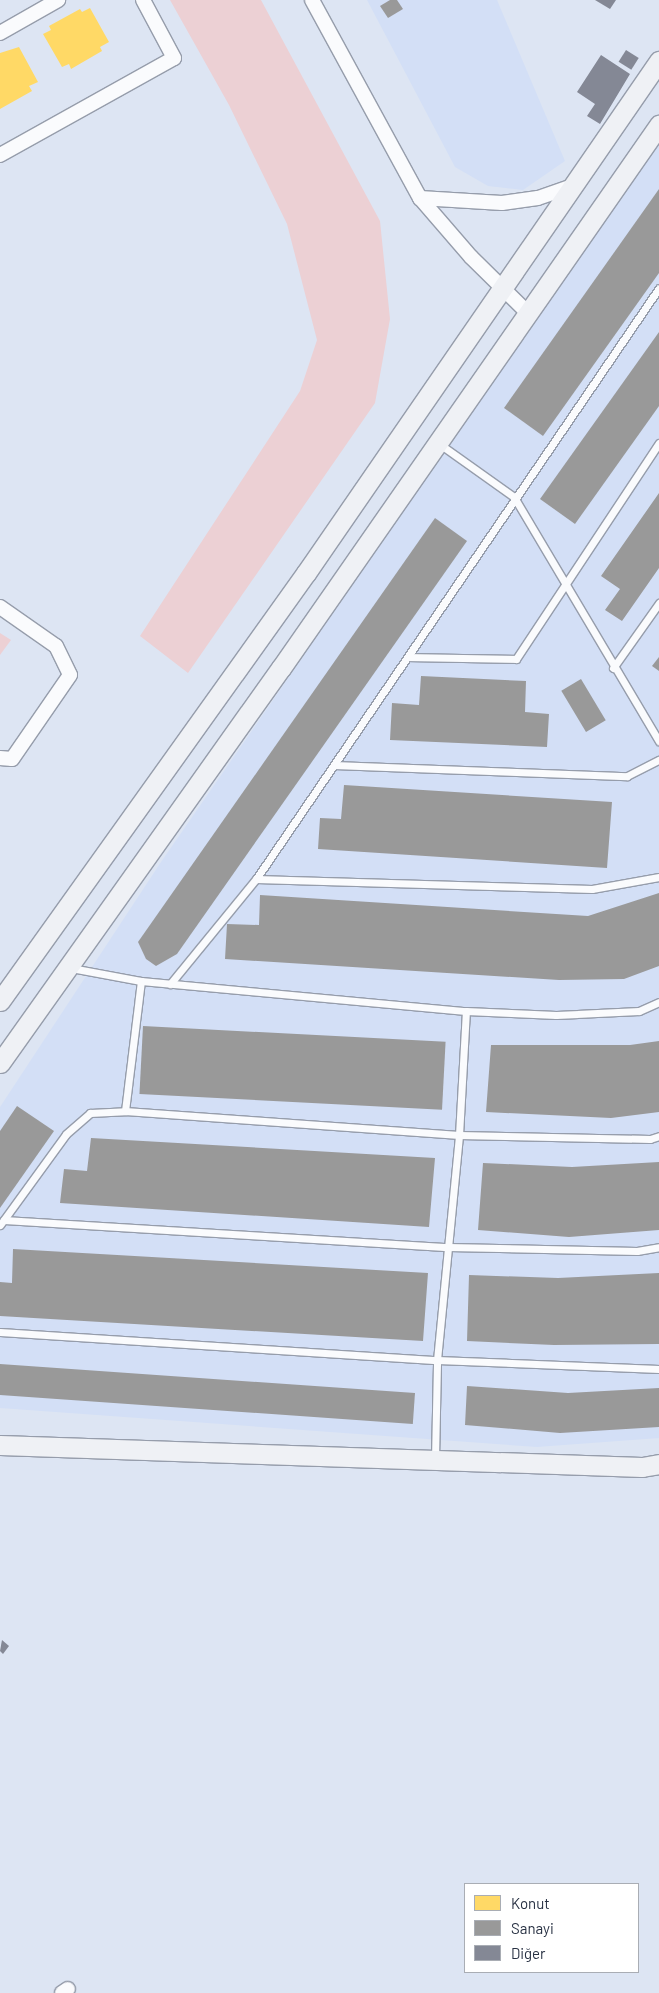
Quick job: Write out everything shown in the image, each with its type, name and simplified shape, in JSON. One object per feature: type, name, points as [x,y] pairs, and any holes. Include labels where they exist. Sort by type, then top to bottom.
[{"type":"street","points":[[0,33],[58,0]]},
{"type":"street","points":[[0,155],[174,58],[143,0]]},
{"type":"street","points":[[312,0],[420,198],[503,289],[527,312]]},
{"type":"street","points":[[0,1002],[306,573],[659,62]]},
{"type":"street","points":[[0,1063],[659,126]]},
{"type":"street","points":[[420,198],[502,203],[538,198],[573,186]]},
{"type":"street","points":[[0,607],[56,646],[70,675],[12,759],[0,758]]},
{"type":"street","points":[[0,1445],[642,1467],[659,1464]]},
{"type":"lane","points":[[170,984],[256,879],[409,657],[514,497],[659,289]]},
{"type":"lane","points":[[437,442],[514,497],[613,668],[659,741]]},
{"type":"lane","points":[[409,657],[516,659],[659,443]]},
{"type":"lane","points":[[613,668],[659,603]]},
{"type":"lane","points":[[334,765],[627,776],[659,760]]},
{"type":"lane","points":[[256,879],[592,889],[659,877]]},
{"type":"lane","points":[[68,968],[141,981],[466,1011],[565,1015],[639,1011],[659,1002]]},
{"type":"lane","points":[[125,1111],[141,981]]},
{"type":"lane","points":[[435,1460],[437,1360],[459,1135],[466,1011]]},
{"type":"lane","points":[[2,1223],[66,1134],[90,1112],[125,1111],[459,1135],[650,1139],[659,1136]]},
{"type":"lane","points":[[2,1223],[448,1247],[637,1251],[659,1246]]},
{"type":"lane","points":[[0,1332],[437,1360],[659,1369]]},
{"type":"shaded area","points":[[170,0],[261,0],[380,221],[390,319],[375,403],[188,673],[140,636],[300,391],[317,340],[287,224],[229,105]]},
{"type":"shaded area","points":[[367,0],[497,0],[565,161],[523,190],[488,186],[455,167]]},
{"type":"shaded area","points":[[659,142],[659,1438],[537,1447],[0,1408],[0,1107],[161,862]]},
{"type":"shaded area","points":[[0,633],[11,640],[0,655]]},
{"type":"building: Konut","points":[[90,8],[109,42],[100,47],[102,51],[71,69],[69,64],[62,67],[43,34],[51,30],[49,26],[80,9],[82,12]]},
{"type":"building: Konut","points":[[19,47],[38,82],[29,86],[32,91],[0,109],[0,53]]},
{"type":"building: Sanayi","points":[[390,0],[397,0],[403,9],[388,18],[380,6]]},
{"type":"building: Sanayi","points":[[659,189],[659,273],[543,436],[504,408]]},
{"type":"building: Sanayi","points":[[659,332],[659,406],[575,524],[540,499]]},
{"type":"building: Sanayi","points":[[659,493],[659,568],[622,621],[605,610],[620,589],[601,576]]},
{"type":"building: Sanayi","points":[[435,518],[467,541],[177,954],[156,966],[146,959],[138,942]]},
{"type":"building: Sanayi","points":[[659,657],[659,671],[652,666]]},
{"type":"building: Sanayi","points":[[421,676],[526,681],[525,712],[549,714],[547,747],[390,740],[392,703],[419,705]]},
{"type":"building: Sanayi","points":[[581,679],[606,720],[586,732],[561,691]]},
{"type":"building: Sanayi","points":[[344,785],[612,802],[607,868],[318,849],[320,818],[341,819]]},
{"type":"building: Sanayi","points":[[659,893],[659,966],[624,979],[559,980],[225,959],[227,924],[259,925],[260,895],[588,916]]},
{"type":"building: Sanayi","points":[[143,1026],[446,1042],[442,1110],[139,1094]]},
{"type":"building: Sanayi","points":[[659,1041],[659,1112],[611,1118],[486,1112],[491,1045],[630,1045]]},
{"type":"building: Sanayi","points":[[17,1106],[54,1131],[0,1208],[0,1131]]},
{"type":"building: Sanayi","points":[[91,1138],[435,1158],[429,1227],[60,1203],[64,1169],[87,1171]]},
{"type":"building: Sanayi","points":[[659,1162],[659,1230],[569,1237],[478,1230],[483,1163],[572,1167]]},
{"type":"building: Sanayi","points":[[13,1249],[428,1273],[423,1341],[0,1316],[0,1282],[12,1283]]},
{"type":"building: Sanayi","points":[[659,1273],[659,1344],[554,1345],[467,1341],[469,1275],[558,1278]]},
{"type":"building: Sanayi","points":[[0,1364],[415,1393],[413,1424],[0,1395]]},
{"type":"building: Sanayi","points":[[467,1386],[568,1393],[659,1388],[659,1427],[560,1433],[465,1425]]},
{"type":"building: Diğer","points":[[595,0],[616,0],[610,9]]},
{"type":"building: Diğer","points":[[626,50],[639,58],[631,70],[619,62]]},
{"type":"building: Diğer","points":[[601,55],[630,74],[600,124],[587,116],[595,104],[577,92]]},
{"type":"building: Diğer","points":[[2,1640],[9,1646],[3,1654],[0,1651]]}]
